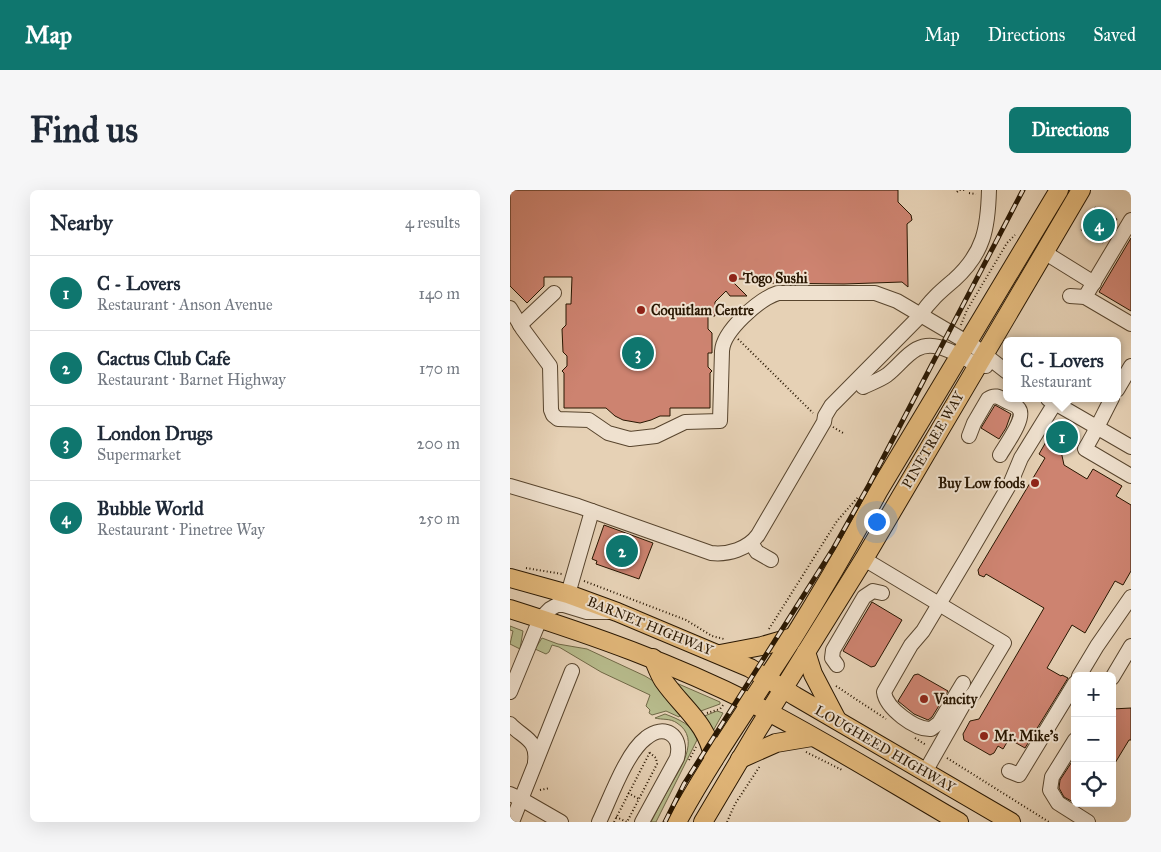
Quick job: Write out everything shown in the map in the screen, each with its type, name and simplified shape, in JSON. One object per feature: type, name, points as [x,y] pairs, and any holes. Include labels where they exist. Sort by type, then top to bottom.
[{"type":"main road","name":"PINETREE WAY","points":[[766,678],[793,637],[862,520],[962,342],[1059,190]]},
{"type":"main road","name":"PINETREE WAY","points":[[783,689],[985,360],[1044,252],[1081,190]]},
{"type":"main road","name":"BARNET HIGHWAY","points":[[510,578],[568,594],[723,647],[750,668],[783,689]]},
{"type":"main road","points":[[510,609],[653,658],[751,702]]},
{"type":"main road","points":[[723,647],[762,646],[793,637]]},
{"type":"main road","points":[[806,652],[813,674],[837,720]]},
{"type":"main road","points":[[653,658],[662,679],[704,730],[711,744],[714,759]]},
{"type":"main road","points":[[677,822],[714,759],[766,678]]},
{"type":"main road","points":[[704,822],[783,689]]},
{"type":"main road","name":"LOUGHEED HIGHWAY","points":[[783,689],[1011,822]]},
{"type":"main road","name":"LOUGHEED HIGHWAY","points":[[751,702],[769,712],[807,744],[935,814],[959,822]]},
{"type":"main road","points":[[740,759],[776,743],[807,744]]},
{"type":"street","points":[[824,422],[830,420],[863,387],[912,334],[928,302],[964,270],[979,248],[988,218],[984,192]]},
{"type":"street","points":[[1085,297],[1131,220]]},
{"type":"street","points":[[1044,252],[1094,283]]},
{"type":"street","points":[[520,325],[554,293]]},
{"type":"street","points":[[510,308],[550,366],[551,410],[555,418],[560,420],[589,420],[608,433],[633,439],[656,436],[686,422],[720,421],[722,347],[724,340],[730,331],[764,299],[783,293],[875,293],[893,299],[1003,370]]},
{"type":"street","points":[[1070,296],[1085,297],[1131,324]]},
{"type":"street","points":[[510,486],[592,510],[711,553],[728,552],[750,543],[758,535],[824,422],[825,415],[831,406],[920,316]]},
{"type":"street","points":[[863,387],[888,374],[912,351],[920,346],[937,346],[962,342]]},
{"type":"street","points":[[1121,383],[1131,366]]},
{"type":"street","points":[[969,436],[988,399],[991,397],[1003,399]]},
{"type":"street","points":[[1000,455],[1021,418],[1017,407],[1008,402]]},
{"type":"street","points":[[963,683],[939,723],[931,729],[923,728],[896,712],[886,700],[884,692],[911,645],[939,604],[1011,482],[1020,460],[1050,402]]},
{"type":"street","points":[[1054,402],[1131,447]]},
{"type":"street","points":[[1110,402],[1102,415],[1098,428],[1085,449],[1131,476]]},
{"type":"street","points":[[568,594],[592,510]]},
{"type":"street","points":[[750,543],[756,551],[771,560]]},
{"type":"street","points":[[864,559],[1004,643],[974,693],[963,705],[925,772]]},
{"type":"street","points":[[837,665],[832,658],[832,650],[862,600],[871,592],[882,593]]},
{"type":"street","points":[[1081,672],[1096,646],[1131,597]]},
{"type":"street","points":[[510,692],[540,619],[550,609],[557,605],[564,605],[587,612],[617,612]]},
{"type":"street","points":[[1116,672],[1131,646]]},
{"type":"street","points":[[512,822],[514,799],[536,762],[572,671]]},
{"type":"street","points":[[1009,771],[1020,775],[1071,690]]},
{"type":"street","points":[[510,724],[532,742],[536,762]]},
{"type":"street","points":[[599,822],[626,765],[638,746],[650,735],[664,731],[674,736],[678,742],[679,751],[642,822]]},
{"type":"street","points":[[1071,747],[1052,778],[1050,790],[1058,802],[1088,822]]},
{"type":"street","points":[[514,799],[562,822]]},
{"type":"path","points":[[957,192],[959,190],[966,190]]},
{"type":"path","points":[[969,193],[984,192]]},
{"type":"path","points":[[962,342],[964,314],[1007,243]]},
{"type":"path","points":[[730,331],[824,422],[845,434]]},
{"type":"path","points":[[770,628],[837,521],[862,493]]},
{"type":"path","points":[[582,581],[677,617],[712,636],[723,647]]},
{"type":"path","points":[[834,686],[890,722]]},
{"type":"path","points":[[706,713],[720,709]]},
{"type":"path","points":[[914,737],[929,747]]},
{"type":"path","points":[[807,744],[818,757],[847,773]]},
{"type":"path","points":[[614,822],[616,817],[648,751],[656,758],[658,764],[627,822],[616,817]]},
{"type":"path","points":[[943,755],[1049,822]]},
{"type":"path","points":[[727,822],[735,804],[761,764]]},
{"type":"path","points":[[540,790],[550,788]]},
{"type":"path","points":[[628,793],[639,798]]},
{"type":"green space","points":[[510,626],[523,631],[520,649],[510,644],[513,631],[510,630]]},
{"type":"green space","points":[[542,638],[558,644],[587,649],[645,676],[655,682],[681,714],[679,717],[666,711],[652,715],[646,706],[650,695],[601,672],[559,647],[552,645],[546,654],[535,649]]},
{"type":"green space","points":[[674,682],[720,702],[720,704],[698,712]]},
{"type":"green space","points":[[717,711],[723,713],[713,731],[702,717]]},
{"type":"green space","points":[[665,714],[689,726],[697,740],[656,822],[651,822],[683,764],[688,746],[688,737],[677,723],[655,718]]},
{"type":"building","name":"Coquitlam Centre","points":[[510,190],[898,190],[898,202],[911,215],[912,220],[907,224],[908,287],[902,282],[844,284],[764,283],[760,286],[754,279],[730,279],[747,296],[730,296],[726,291],[715,302],[715,316],[708,316],[708,329],[712,333],[712,353],[708,353],[708,367],[712,371],[710,373],[710,408],[670,408],[670,416],[660,416],[640,423],[623,420],[606,408],[564,408],[564,373],[562,371],[567,366],[567,356],[563,352],[562,329],[566,325],[566,304],[571,304],[572,277],[544,277],[544,286],[527,303],[510,286]]},
{"type":"building","points":[[1095,207],[1117,219],[1103,243],[1081,230]]},
{"type":"building","points":[[1131,238],[1131,311],[1099,292]]},
{"type":"building","points":[[995,405],[1011,414],[1006,428],[999,439],[981,428]]},
{"type":"building","points":[[1058,421],[1073,430],[1061,451],[1064,465],[1087,479],[1093,469],[1122,486],[1116,496],[1131,505],[1131,571],[1123,585],[1115,581],[1085,633],[1072,625],[1047,668],[1068,678],[1025,748],[1009,739],[1003,749],[998,746],[994,753],[990,755],[964,740],[963,734],[970,721],[979,719],[1044,608],[986,574],[984,577],[979,575],[978,570],[1045,458],[1039,454]]},
{"type":"building","points":[[604,525],[653,543],[639,579],[596,564],[597,561],[592,559]]},
{"type":"building","points":[[872,602],[902,620],[875,666],[871,667],[843,651]]},
{"type":"building","name":"Vancity","points":[[918,674],[948,691],[932,717],[928,720],[914,714],[898,701],[914,675]]},
{"type":"building","points":[[1131,708],[1131,740],[1129,740],[1116,761],[1116,717],[1116,709]]},
{"type":"building","points":[[1071,763],[1071,801],[1064,797],[1059,788],[1060,780]]},
{"type":"railway","points":[[665,822],[684,784],[833,549],[869,485],[1023,190]]},
{"type":"place","name":"Bubble World","points":[[1099,225]]},
{"type":"place","name":"Togo Sushi","points":[[733,278]]},
{"type":"place","name":"Coquitlam Centre","points":[[641,310]]},
{"type":"place","name":"London Drugs","points":[[638,353]]},
{"type":"place","name":"C - Lovers","points":[[1062,437]]},
{"type":"place","name":"Buy Low foods","points":[[1035,483]]},
{"type":"place","name":"Cactus Club Cafe","points":[[622,551]]},
{"type":"place","name":"Vancity","points":[[924,699]]},
{"type":"place","name":"Mr. Mike's","points":[[984,736]]}]
